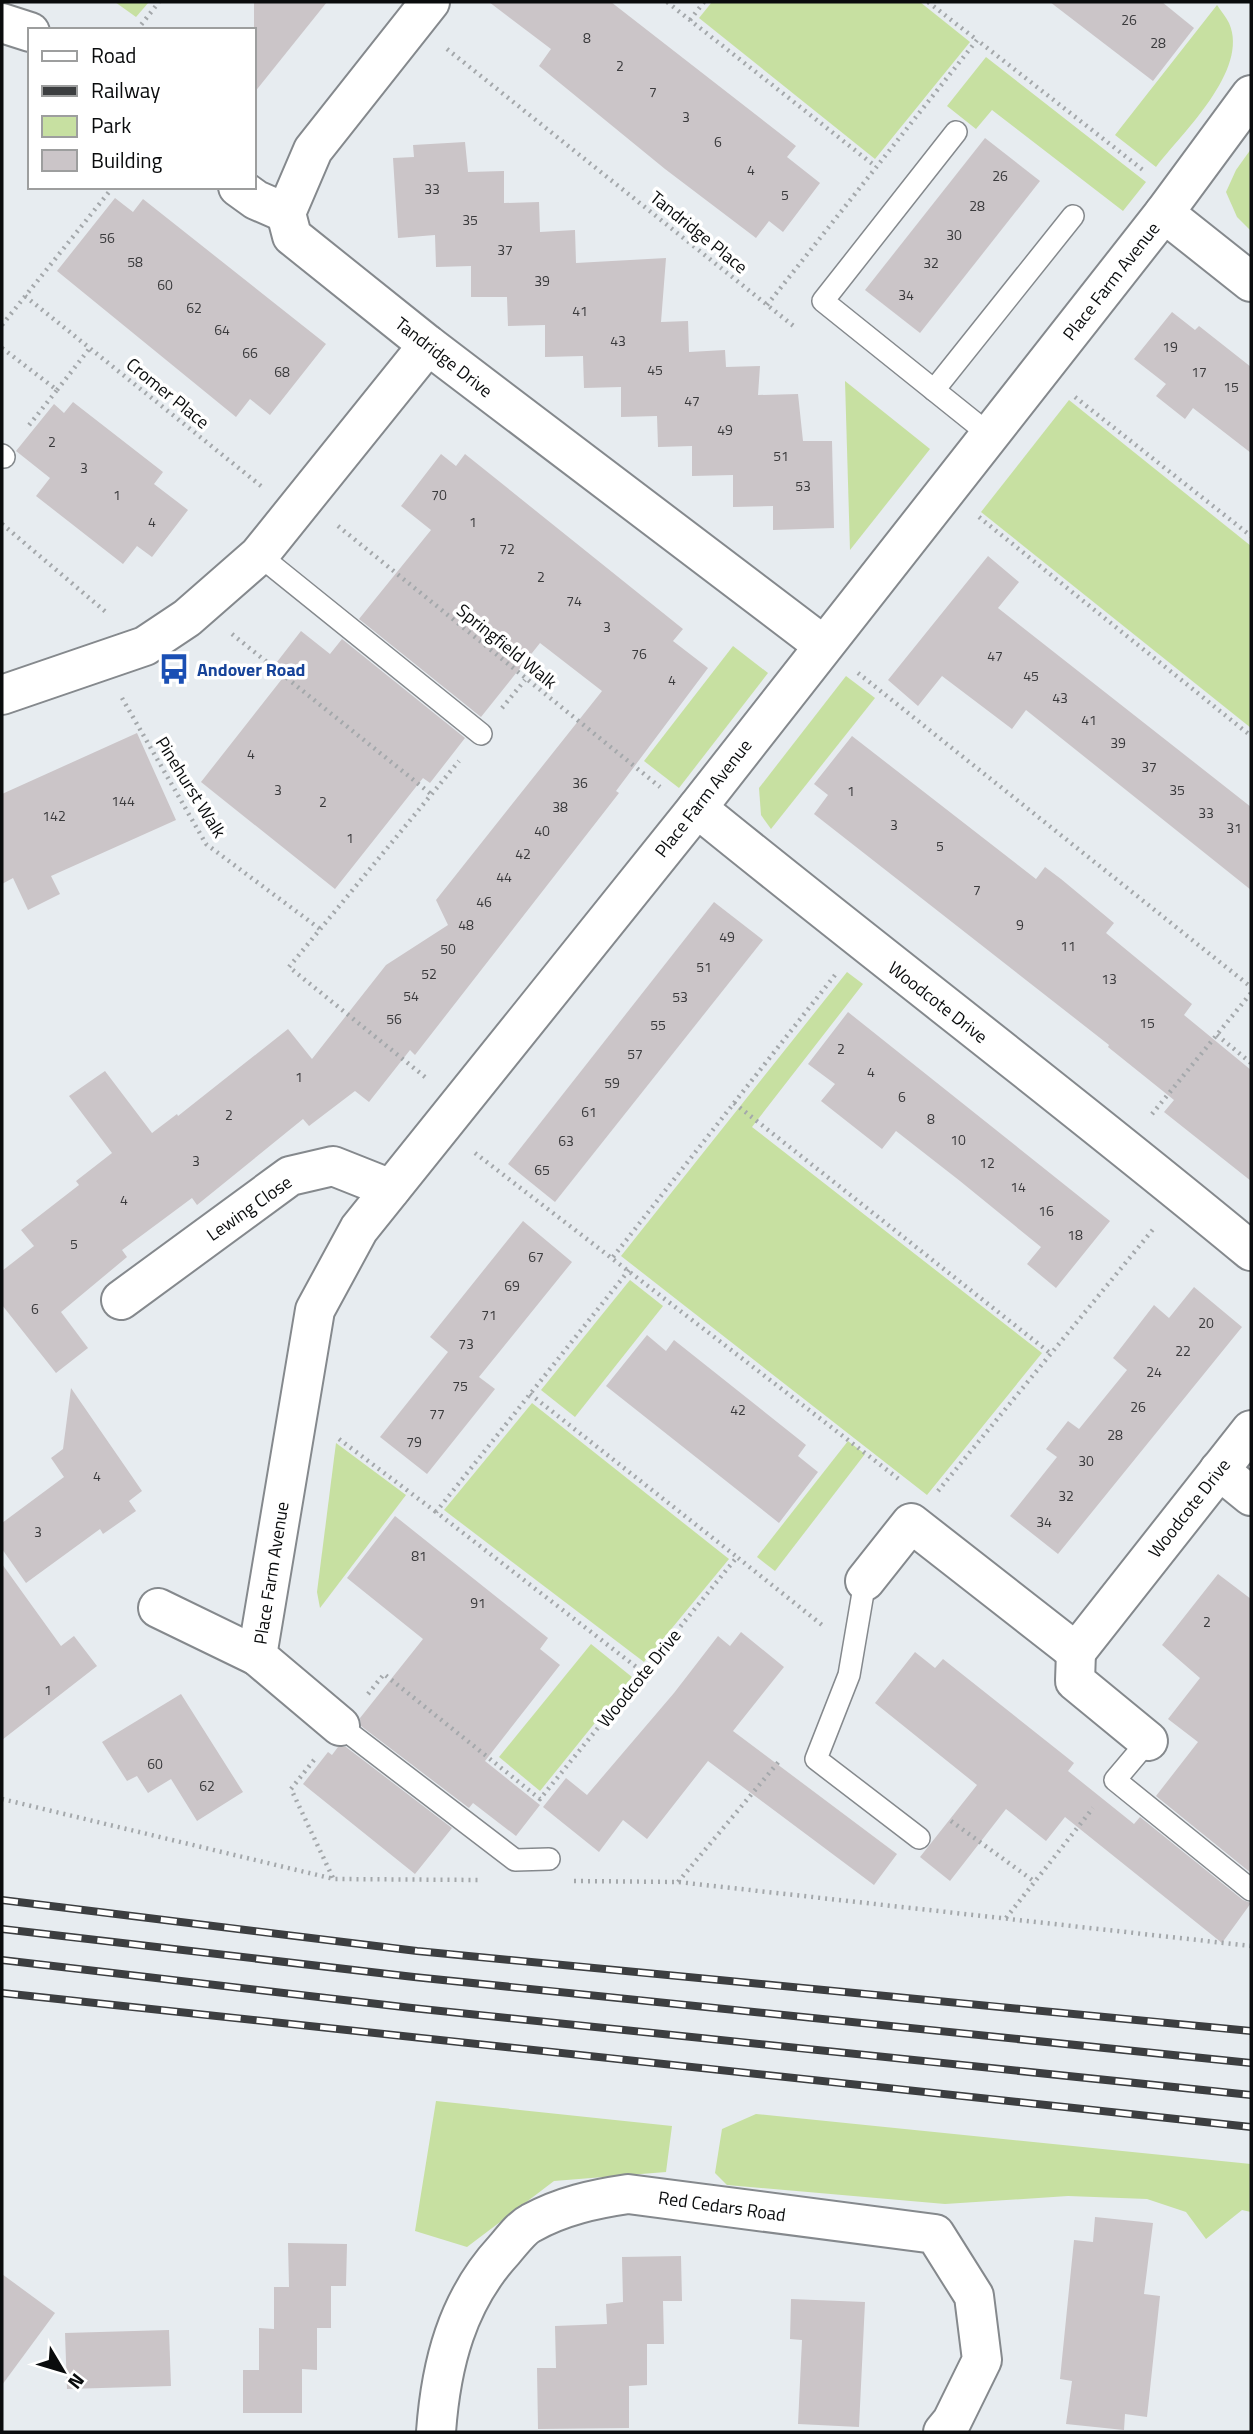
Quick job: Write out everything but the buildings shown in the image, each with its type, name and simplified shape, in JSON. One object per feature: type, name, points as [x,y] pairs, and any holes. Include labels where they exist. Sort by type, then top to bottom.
[{"type":"street","points":[[241,189],[256,200],[286,213],[313,150],[422,12]]},
{"type":"street","points":[[2,23],[28,31]]},
{"type":"street","points":[[1164,213],[1251,95]]},
{"type":"street","name":"Tandridge Drive","points":[[286,213],[292,236],[428,345],[823,645]]},
{"type":"street","name":"Place Farm Avenue","points":[[340,1726],[257,1656],[315,1310],[359,1229],[695,810],[1164,213],[1251,282]]},
{"type":"street","points":[[2,695],[145,646],[199,607],[259,555],[428,345]]},
{"type":"street","name":"Woodcote Drive","points":[[695,810],[1125,1147],[1251,1251]]},
{"type":"street","name":"Lewing Close","points":[[121,1300],[290,1176],[333,1166],[391,1189]]},
{"type":"street","name":"Woodcote Drive","points":[[1076,1652],[1251,1430]]},
{"type":"street","points":[[1219,1470],[1251,1496]]},
{"type":"street","points":[[864,1581],[920,1513],[1076,1652],[1075,1681],[1148,1741]]},
{"type":"street","points":[[158,1608],[257,1656]]},
{"type":"street","name":"Red Cedars Road","points":[[436,2432],[440,2385],[457,2322],[488,2267],[528,2224],[582,2201],[628,2193],[934,2234],[974,2296],[982,2360],[955,2429]]},
{"type":"lane","points":[[956,132],[823,302],[990,435]]},
{"type":"lane","points":[[934,390],[1073,216]]},
{"type":"lane","points":[[259,555],[481,734]]},
{"type":"lane","points":[[864,1581],[849,1675],[816,1759],[919,1838]]},
{"type":"lane","points":[[340,1726],[515,1860],[549,1859]]},
{"type":"lane","points":[[1148,1741],[1115,1780],[1251,1890]]},
{"type":"path","points":[[138,28],[159,2]]},
{"type":"path","points":[[667,2],[875,166]]},
{"type":"path","points":[[690,20],[704,2]]},
{"type":"path","points":[[928,2],[977,40]]},
{"type":"path","name":"Tandridge Place","points":[[422,12],[799,330]]},
{"type":"path","points":[[2,325],[111,189]]},
{"type":"path","name":"Cromer Place","points":[[24,296],[299,506]]},
{"type":"path","points":[[2,348],[57,390]]},
{"type":"path","points":[[3,456],[90,348]]},
{"type":"path","points":[[1041,371],[1251,536]]},
{"type":"path","points":[[946,490],[1251,736]]},
{"type":"path","name":"Springfield Walk","points":[[299,506],[695,810]]},
{"type":"path","points":[[2,524],[145,646]]},
{"type":"path","points":[[199,607],[431,794]]},
{"type":"path","points":[[823,645],[1251,986]]},
{"type":"path","name":"Pinehurst Walk","points":[[100,660],[206,844],[320,929]]},
{"type":"path","points":[[525,680],[289,967],[450,1116],[613,1258],[920,1513],[1182,1194]]},
{"type":"path","points":[[613,1258],[861,942]]},
{"type":"path","points":[[1125,1147],[1251,993]]},
{"type":"path","points":[[1217,1035],[1251,1063]]},
{"type":"path","points":[[734,1104],[1050,1353]]},
{"type":"path","points":[[436,1512],[629,1270]]},
{"type":"path","points":[[530,1394],[853,1649]]},
{"type":"path","points":[[298,1407],[644,1673]]},
{"type":"path","name":"Woodcote Drive","points":[[340,1726],[384,1674],[540,1798],[737,1557]]},
{"type":"path","points":[[334,1879],[292,1789],[340,1726]]},
{"type":"path","points":[[678,1882],[788,1751],[827,1732]]},
{"type":"path","points":[[1006,1918],[1115,1780]]},
{"type":"path","points":[[2,1800],[334,1879],[485,1880]]},
{"type":"path","points":[[919,1838],[940,1813],[1035,1882]]},
{"type":"path","points":[[568,1881],[678,1882],[1251,1946]]},
{"type":"green space","points":[[115,2],[149,2],[136,17]]},
{"type":"green space","points":[[712,2],[920,2],[970,42],[875,159],[699,18]]},
{"type":"green space","points":[[1217,5],[1229,23],[1233,41],[1230,61],[1210,100],[1156,167],[1115,135]]},
{"type":"green space","points":[[986,57],[1146,182],[1123,211],[992,110],[976,129],[947,106]]},
{"type":"green space","points":[[1251,149],[1251,231],[1237,217],[1226,192],[1236,170]]},
{"type":"green space","points":[[845,381],[930,449],[850,550]]},
{"type":"green space","points":[[1069,400],[1251,546],[1251,728],[981,512]]},
{"type":"green space","points":[[733,646],[768,673],[679,788],[644,761]]},
{"type":"green space","points":[[846,676],[875,698],[771,829],[761,815],[759,788]]},
{"type":"green space","points":[[847,972],[863,984],[752,1127],[1042,1353],[927,1495],[621,1256]]},
{"type":"green space","points":[[630,1280],[663,1306],[575,1417],[541,1390]]},
{"type":"green space","points":[[532,1403],[729,1559],[644,1662],[444,1510]]},
{"type":"green space","points":[[848,1441],[865,1454],[775,1571],[757,1557]]},
{"type":"green space","points":[[336,1443],[406,1495],[320,1608],[317,1592]]},
{"type":"green space","points":[[591,1644],[632,1677],[540,1791],[499,1757]]},
{"type":"green space","points":[[436,2101],[672,2126],[666,2172],[554,2181],[467,2247],[415,2231]]},
{"type":"green space","points":[[756,2114],[1251,2164],[1251,2212],[1242,2210],[1206,2239],[1186,2212],[1147,2199],[1068,2196],[945,2204],[727,2185],[715,2173],[722,2129]]},
{"type":"railway","points":[[2,1900],[417,1951],[1251,2031]]},
{"type":"railway","points":[[2,1929],[414,1977],[1251,2063]]},
{"type":"railway","points":[[2,1960],[412,2008],[1251,2095]]},
{"type":"railway","points":[[2,1993],[1251,2127]]},
{"type":"place","name":"Andover Road","points":[[174,669]]}]
